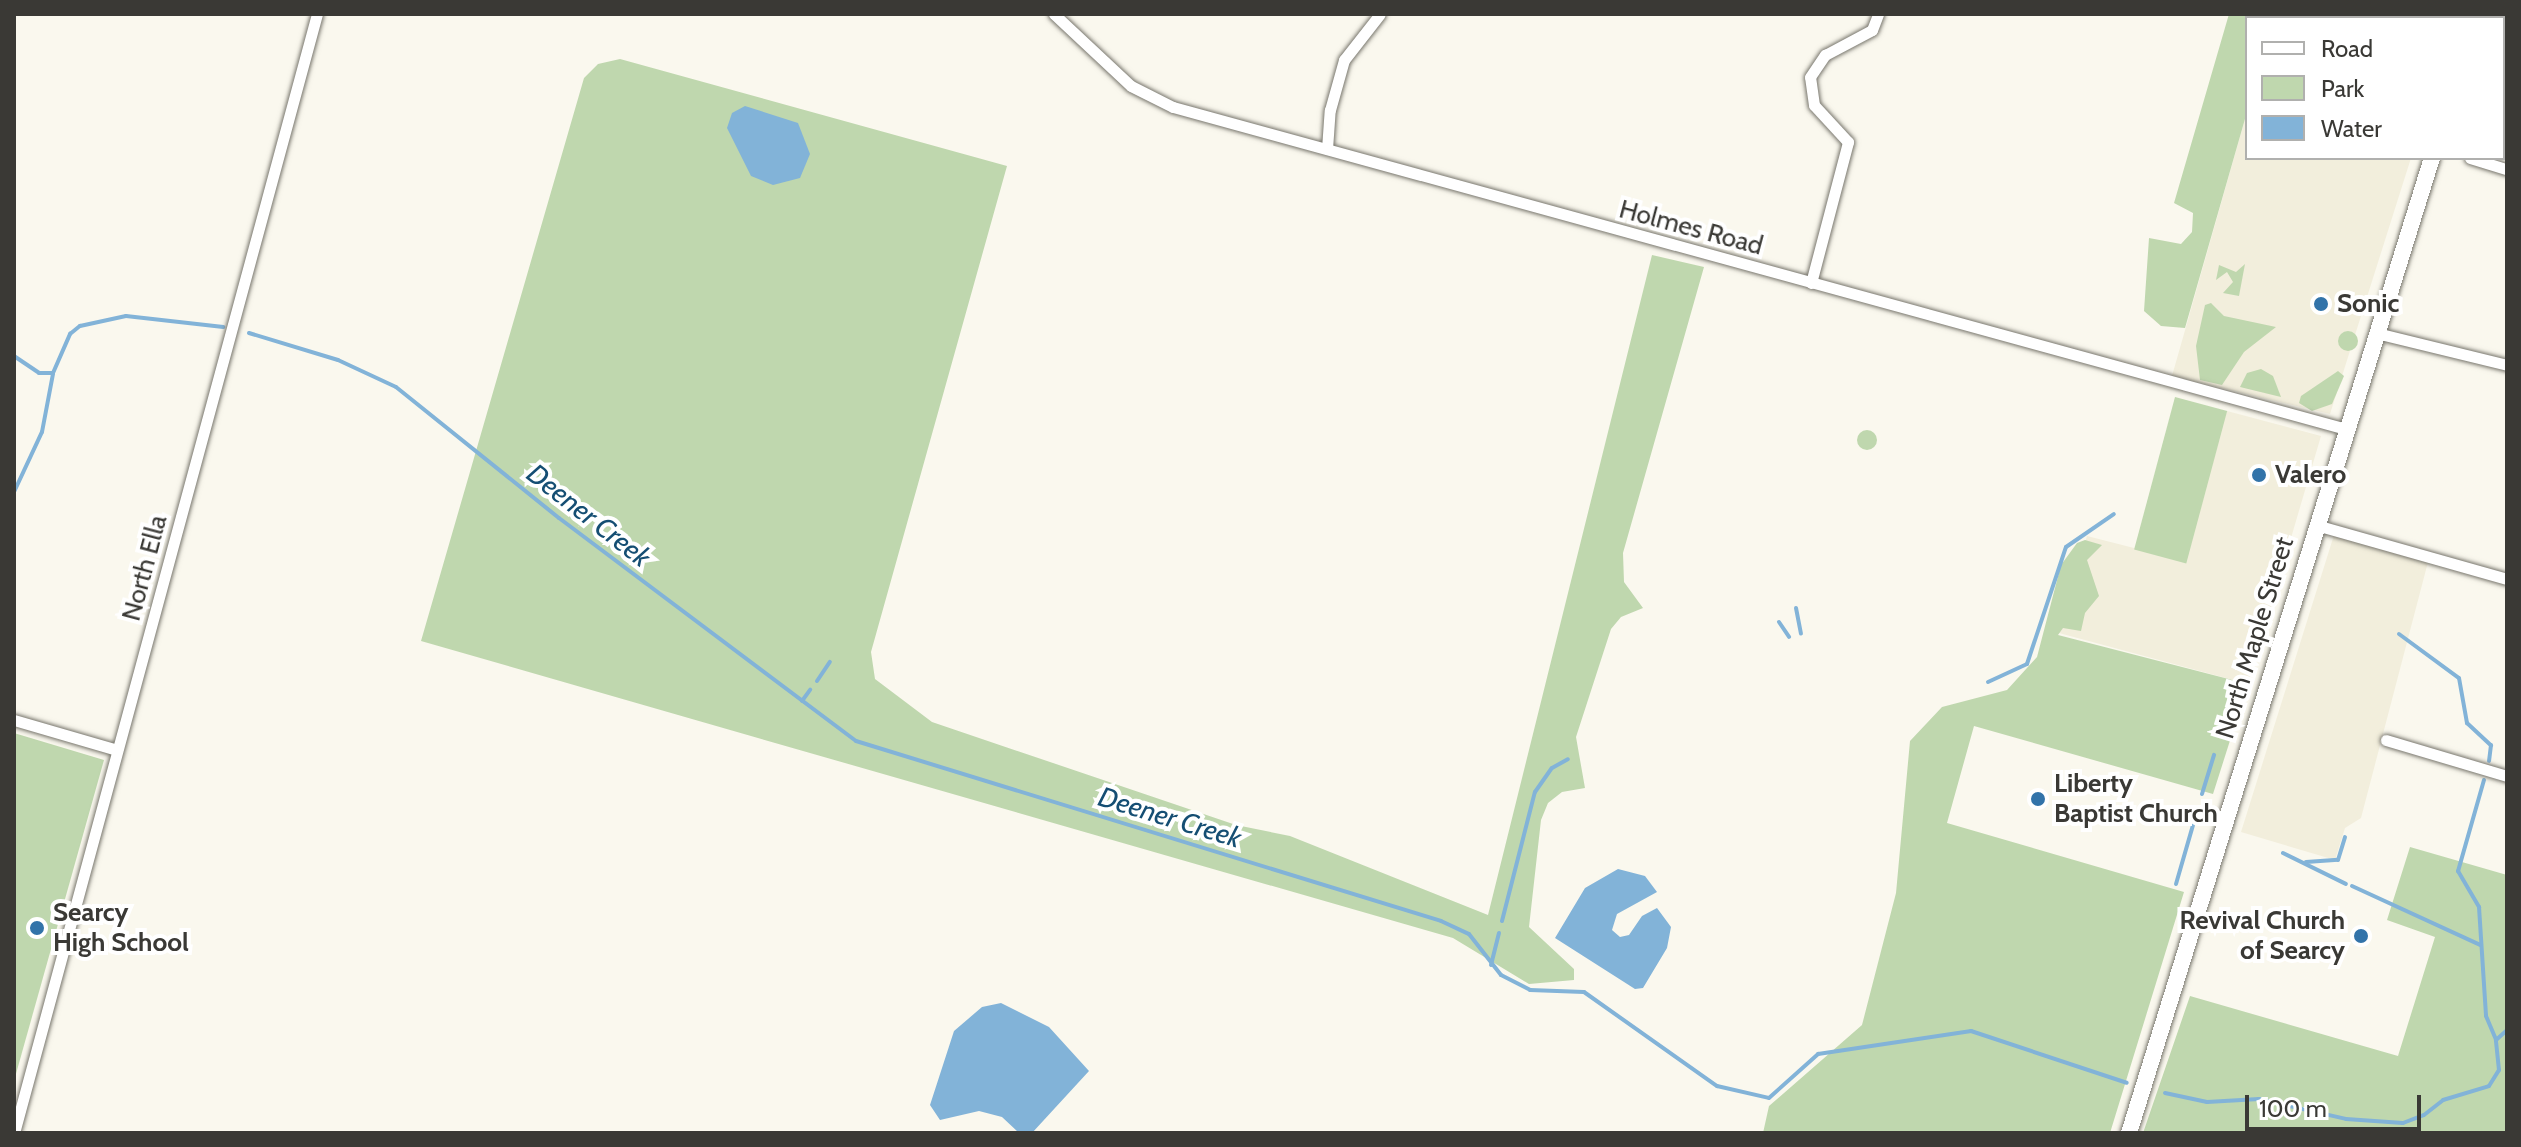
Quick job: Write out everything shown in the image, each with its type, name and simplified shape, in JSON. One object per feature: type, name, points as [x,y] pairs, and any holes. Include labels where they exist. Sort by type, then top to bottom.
[{"type":"main road","name":"North Maple Street","points":[[2129,1133],[2431,160]]},
{"type":"street","name":"North Ella","points":[[14,1133],[317,14]]},
{"type":"street","name":"Holmes Road","points":[[1054,14],[1131,86],[1173,107],[2346,429]]},
{"type":"street","points":[[1327,149],[1330,110],[1344,60],[1380,14]]},
{"type":"street","points":[[1811,283],[1848,142],[1814,105],[1810,77],[1825,55],[1872,30],[1878,14]]},
{"type":"street","points":[[2477,160],[2507,169]]},
{"type":"street","points":[[2376,333],[2507,365]]},
{"type":"street","points":[[2316,525],[2507,579]]},
{"type":"street","points":[[14,720],[117,750]]},
{"type":"street","points":[[2386,740],[2507,776]]},
{"type":"shaded area","points":[[2275,14],[2453,14],[2364,16]]},
{"type":"shaded area","points":[[2245,119],[2245,160],[2410,160],[2330,414],[2172,376]]},
{"type":"shaded area","points":[[2227,411],[2321,436],[2248,684],[2059,633],[2087,536],[2181,560]]},
{"type":"shaded area","points":[[2334,535],[2428,562],[2361,818],[2345,828],[2335,860],[2241,832]]},
{"type":"green space","points":[[2229,14],[2275,14],[2245,16],[2245,119],[2185,328],[2161,326],[2144,311],[2149,238],[2181,244],[2192,232],[2193,213],[2174,203]]},
{"type":"green space","points":[[620,59],[1007,166],[871,652],[875,679],[932,722],[1236,825],[1290,836],[1488,915],[1652,255],[1704,267],[1623,553],[1624,582],[1643,608],[1621,617],[1611,629],[1576,737],[1585,788],[1562,792],[1548,803],[1541,820],[1529,927],[1574,969],[1574,980],[1529,984],[1453,938],[421,641],[584,78],[598,64]]},
{"type":"green space","points":[[2245,264],[2239,296],[2223,293],[2233,282],[2227,272],[2216,280],[2219,265],[2236,272]]},
{"type":"green space","points":[[2211,303],[2224,316],[2276,327],[2244,352],[2222,385],[2200,380],[2196,346],[2205,305]]},
{"type":"green space","points":[[2348,331],[2355,334],[2358,341],[2355,348],[2348,351],[2341,348],[2338,341],[2341,334]]},
{"type":"green space","points":[[2261,369],[2273,376],[2281,397],[2240,387],[2247,373]]},
{"type":"green space","points":[[2338,371],[2344,376],[2332,404],[2312,411],[2299,403],[2301,396]]},
{"type":"green space","points":[[2175,397],[2227,411],[2186,564],[2134,550]]},
{"type":"green space","points":[[1867,430],[1874,433],[1877,440],[1874,447],[1867,450],[1860,447],[1857,440],[1860,433]]},
{"type":"green space","points":[[2085,540],[2102,545],[2087,560],[2099,596],[2085,613],[2081,631],[2063,628],[2058,635],[2248,684],[2213,794],[1974,726],[1947,823],[2184,892],[2110,1133],[1763,1133],[1769,1106],[1862,1025],[1896,893],[1910,741],[1942,707],[2007,690],[2037,657],[2061,565],[2077,543]]},
{"type":"green space","name":"Searcy High School","points":[[14,733],[104,760],[14,1081]]},
{"type":"green space","points":[[2410,847],[2507,875],[2507,1133],[2143,1133],[2190,996],[2398,1056],[2435,937],[2387,920]]},
{"type":"water","points":[[745,106],[798,123],[810,154],[800,178],[773,185],[751,176],[727,128],[732,113]]},
{"type":"water","points":[[1618,869],[1645,876],[1657,892],[1617,914],[1612,930],[1620,937],[1629,935],[1642,916],[1657,908],[1671,927],[1667,948],[1643,988],[1635,989],[1555,938],[1585,888]]},
{"type":"water","points":[[1001,1003],[1049,1027],[1089,1071],[1032,1133],[1019,1133],[1002,1117],[979,1111],[940,1120],[930,1105],[954,1031],[982,1007]]},
{"type":"waterway","name":"Deener Creek","points":[[14,356],[39,373],[53,373],[70,334],[80,326],[126,316],[223,327]]},
{"type":"waterway","name":"Deener Creek","points":[[249,333],[338,360],[396,387],[559,518],[856,741],[1441,921],[1469,934],[1501,975],[1530,990],[1584,992],[1717,1086],[1769,1098],[1818,1054],[1971,1031],[2127,1083]]},
{"type":"waterway","points":[[14,492],[42,432],[53,374]]},
{"type":"waterway","points":[[1988,682],[2027,664],[2066,547],[2114,514]]},
{"type":"waterway","points":[[1796,608],[1801,634]]},
{"type":"waterway","points":[[1779,622],[1789,637]]},
{"type":"waterway","points":[[2399,634],[2459,678],[2467,723],[2491,745],[2489,761]]},
{"type":"waterway","points":[[817,681],[830,662]]},
{"type":"waterway","points":[[802,701],[810,690]]},
{"type":"waterway","points":[[2202,794],[2214,755]]},
{"type":"waterway","points":[[1502,921],[1535,792],[1552,768],[1568,759]]},
{"type":"waterway","points":[[2484,780],[2458,871],[2479,907],[2486,1016],[2496,1040]]},
{"type":"waterway","points":[[2176,884],[2193,825]]},
{"type":"waterway","points":[[2306,862],[2338,860],[2345,837]]},
{"type":"waterway","points":[[2283,853],[2346,884]]},
{"type":"waterway","points":[[2352,886],[2480,945]]},
{"type":"waterway","points":[[1491,965],[1499,933]]},
{"type":"waterway","name":"Deener Creek","points":[[2165,1093],[2207,1102],[2259,1099],[2346,1119],[2403,1123],[2424,1115],[2443,1100],[2489,1086],[2499,1070],[2496,1040],[2507,1030]]},
{"type":"place","name":"Sonic","points":[[2321,304]]},
{"type":"place","name":"Valero","points":[[2259,475]]},
{"type":"place","name":"Liberty Baptist Church","points":[[2038,799]]},
{"type":"place","name":"Searcy High School","points":[[37,928]]},
{"type":"place","name":"Revival Church of Searcy","points":[[2361,936]]}]
